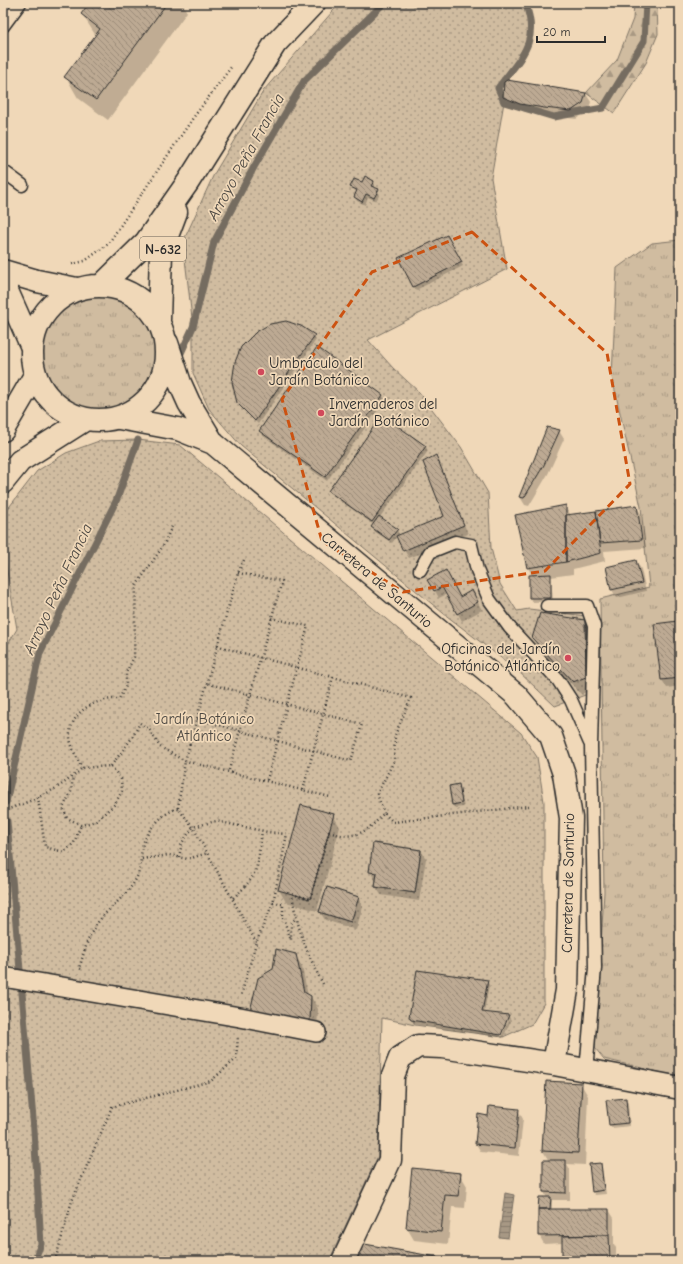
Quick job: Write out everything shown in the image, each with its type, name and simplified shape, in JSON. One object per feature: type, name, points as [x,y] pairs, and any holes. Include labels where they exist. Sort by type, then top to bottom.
[{"type":"main road","name":"N-632","points":[[102,285],[146,242],[188,182],[276,44],[314,3]]},
{"type":"main road","name":"N-632","points":[[3,482],[20,461],[83,421],[119,418],[139,407],[155,391],[165,368],[166,343],[158,320],[162,252],[188,182]]},
{"type":"main road","points":[[3,271],[37,281],[77,289]]},
{"type":"main road","points":[[3,282],[31,345]]},
{"type":"main road","points":[[83,421],[53,402],[34,377],[30,363],[31,345],[35,328],[45,311],[59,298],[77,289],[102,285],[124,290],[144,302],[158,320]]},
{"type":"main road","name":"Carretera de Santurio","points":[[166,343],[180,383],[189,403],[213,443]]},
{"type":"main road","points":[[3,430],[34,377]]},
{"type":"main road","name":"Carretera de Santurio","points":[[119,418],[178,429],[213,443],[516,695],[550,736],[564,774],[571,818],[566,990],[559,1044],[554,1064]]},
{"type":"main road","points":[[343,1261],[390,1160],[393,1076],[400,1058],[418,1046],[442,1047],[554,1064],[680,1088]]},
{"type":"street","points":[[5,977],[240,1017],[316,1032]]},
{"type":"lane","points":[[3,26],[20,3]]},
{"type":"lane","points":[[3,171],[22,185]]},
{"type":"lane","points":[[420,570],[430,552],[455,542],[471,545],[477,570],[489,599],[510,628],[558,680],[571,700],[591,746]]},
{"type":"lane","points":[[547,606],[587,606],[594,626],[591,746],[595,968],[586,1071]]},
{"type":"path","points":[[67,266],[85,261],[108,244],[193,118],[234,64]]},
{"type":"path","points":[[82,768],[74,750],[70,733],[75,719],[92,702],[107,698],[119,699],[126,686],[126,673],[134,657],[136,586],[163,546],[173,524]]},
{"type":"path","points":[[244,560],[238,573],[185,761],[178,808],[193,827],[233,898],[256,943]]},
{"type":"path","points":[[229,770],[282,581],[238,573]]},
{"type":"path","points":[[267,780],[308,626],[271,618]]},
{"type":"path","points":[[217,646],[412,698],[395,735],[394,761],[377,794],[384,813],[393,822],[529,806]]},
{"type":"path","points":[[303,790],[333,677]]},
{"type":"path","points":[[197,719],[351,761],[362,724],[250,696],[206,683]]},
{"type":"path","points":[[3,811],[38,797],[73,777],[82,768],[111,766],[132,738],[140,723],[149,729],[160,746],[185,761],[229,770],[330,797]]},
{"type":"path","points":[[73,777],[71,792],[63,808],[67,818],[81,825],[96,821],[115,804],[122,791],[121,779],[111,766]]},
{"type":"path","points":[[38,797],[45,847],[64,852],[74,843],[81,825]]},
{"type":"path","points":[[87,970],[80,968],[95,926],[128,891],[138,876],[142,859],[143,844],[152,827],[166,812],[178,808]]},
{"type":"path","points":[[323,984],[307,955],[295,918],[292,894],[310,899],[329,832],[339,836],[355,835],[372,826],[384,813]]},
{"type":"path","points":[[233,898],[247,885],[256,871],[262,831]]},
{"type":"path","points":[[142,859],[169,855],[187,858],[208,853]]},
{"type":"path","points":[[273,903],[283,904],[283,918],[292,940],[291,924],[295,918]]},
{"type":"path","points":[[233,996],[241,997]]},
{"type":"highlighted area","points":[[472,232],[607,353],[630,484],[545,571],[403,592],[322,541],[282,399],[372,272]]},
{"type":"green space","points":[[340,3],[525,3],[531,29],[526,49],[498,88],[504,102],[491,178],[507,269],[368,340],[393,368],[419,392],[461,447],[488,493],[491,548],[500,584],[517,611],[529,609],[586,616],[588,694],[555,706],[518,671],[443,613],[241,446],[209,409],[193,373],[193,327],[183,242],[214,174],[264,90]]},
{"type":"green space","points":[[634,3],[657,3],[658,34],[646,63],[614,113],[586,93],[617,60],[633,19]]},
{"type":"green space","points":[[680,240],[680,1075],[667,1074],[604,1059],[595,1048],[604,892],[600,599],[649,587],[641,507],[612,377],[617,268],[652,243]]},
{"type":"green space","points":[[92,286],[106,286],[125,291],[147,305],[161,327],[165,340],[165,366],[161,379],[147,401],[125,415],[106,420],[92,420],[73,415],[51,401],[37,379],[32,360],[32,346],[37,327],[51,305],[73,291]]},
{"type":"green space","name":"Jardín Botánico Atlántico","points":[[138,440],[180,445],[521,733],[537,757],[544,802],[544,1003],[532,1024],[503,1037],[415,1025],[382,1018],[378,1156],[329,1261],[3,1261],[3,652],[17,629],[3,548],[3,515],[37,471],[66,453],[99,441]],"holes":[[[374,843],[421,850],[415,893],[375,887],[377,873],[369,871]],[[327,887],[358,897],[351,922],[319,912]]]},
{"type":"shaded area","points":[[505,1193],[514,1195],[508,1238],[499,1237]]},
{"type":"building","points":[[89,3],[167,3],[96,100],[64,77],[100,29],[81,14]]},
{"type":"building","points":[[507,80],[586,93],[583,103],[571,111],[544,108],[520,104],[503,97],[504,82]]},
{"type":"building","points":[[365,176],[374,181],[371,186],[379,189],[374,198],[366,194],[362,202],[354,197],[357,190],[350,187],[354,179],[362,182]]},
{"type":"building","points":[[447,235],[462,262],[413,287],[398,258]]},
{"type":"building","name":"Umbráculo del Jardín Botánico","points":[[286,321],[301,326],[315,335],[255,421],[237,403],[232,382],[235,362],[241,347],[256,332],[270,324]]},
{"type":"building","name":"Invernaderos del Jardín Botánico","points":[[317,347],[383,395],[325,477],[259,431]]},
{"type":"building","name":"Invernaderos del Jardín Botánico","points":[[382,415],[426,446],[372,522],[328,491]]},
{"type":"building","points":[[547,427],[560,430],[544,465],[524,498],[519,497]]},
{"type":"building","points":[[436,455],[464,525],[403,551],[396,536],[444,516],[423,462]]},
{"type":"building","points":[[566,505],[566,562],[527,568],[515,515]]},
{"type":"building","points":[[637,505],[642,540],[600,543],[596,511]]},
{"type":"building","points":[[596,511],[601,553],[566,562],[566,515]]},
{"type":"building","points":[[379,516],[398,529],[389,540],[371,527]]},
{"type":"building","points":[[636,560],[642,583],[611,590],[606,567]]},
{"type":"building","points":[[446,570],[460,597],[472,590],[478,602],[457,614],[442,587],[434,591],[427,580]]},
{"type":"building","points":[[551,574],[551,598],[529,598],[529,575]]},
{"type":"building","name":"Oficinas del Jardín Botánico Atlántico","points":[[540,613],[585,620],[586,677],[573,682],[532,638]]},
{"type":"building","points":[[678,621],[680,637],[680,678],[661,680],[654,624]]},
{"type":"building","points":[[459,784],[462,803],[452,805],[449,786]]},
{"type":"building","points":[[301,805],[334,814],[310,899],[278,890]]},
{"type":"building","points":[[373,843],[421,850],[415,893],[375,887],[377,873],[369,872]]},
{"type":"building","points":[[327,887],[359,897],[351,922],[319,912]]},
{"type":"building","points":[[276,949],[296,954],[304,992],[311,996],[310,1021],[250,1011],[258,978],[273,969]]},
{"type":"building","points":[[417,970],[488,980],[482,1012],[509,1015],[501,1035],[411,1020],[409,1017]]},
{"type":"building","points":[[546,1081],[582,1083],[578,1153],[542,1151]]},
{"type":"building","points":[[626,1098],[628,1123],[609,1125],[606,1100]]},
{"type":"building","points":[[489,1106],[519,1109],[515,1148],[475,1144],[478,1114],[488,1116]]},
{"type":"building","points":[[543,1160],[566,1160],[566,1193],[543,1192]]},
{"type":"building","points":[[601,1163],[604,1190],[592,1192],[589,1164]]},
{"type":"building","points":[[412,1168],[461,1173],[458,1196],[445,1195],[441,1232],[406,1228]]},
{"type":"building","points":[[539,1197],[551,1197],[550,1209],[538,1209]]},
{"type":"building","points":[[538,1209],[609,1209],[609,1235],[538,1236]]},
{"type":"building","points":[[609,1235],[610,1261],[553,1261],[562,1260],[562,1236]]},
{"type":"building","points":[[359,1243],[437,1257],[436,1261],[356,1261]]},
{"type":"waterway","name":"Arroyo Peña Francia","points":[[181,353],[193,327],[214,242],[254,167],[304,81],[384,3]]},
{"type":"waterway","name":"Arroyo Peña Francia","points":[[525,3],[531,29],[526,49],[498,88],[504,102],[554,117],[603,108],[644,41],[646,3]]},
{"type":"waterway","name":"Arroyo Peña Francia","points":[[6,802],[40,653],[117,499],[138,440]]},
{"type":"waterway","name":"Arroyo Peña Francia","points":[[7,821],[34,1130],[41,1244],[34,1261]]},
{"type":"place","name":"Umbráculo del Jardín Botánico","points":[[261,372]]},
{"type":"place","name":"Invernaderos del Jardín Botánico","points":[[321,413]]},
{"type":"place","name":"Oficinas del Jardín Botánico Atlántico","points":[[568,658]]}]
